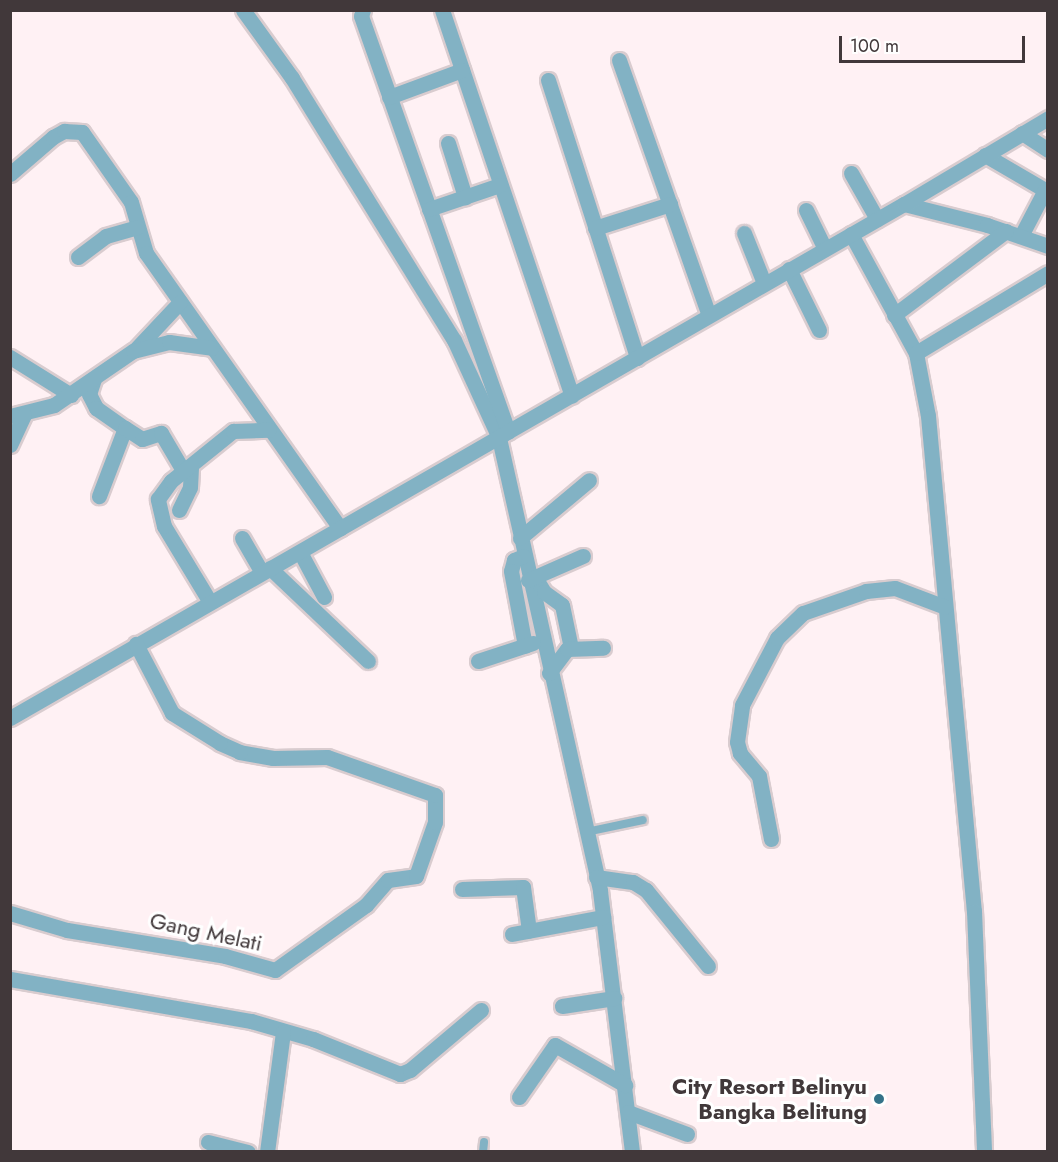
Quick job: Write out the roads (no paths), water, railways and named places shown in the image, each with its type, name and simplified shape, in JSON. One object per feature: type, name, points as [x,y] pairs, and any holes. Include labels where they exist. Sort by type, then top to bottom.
[{"type":"street","points":[[243,10],[292,78],[454,340],[503,435]]},
{"type":"street","points":[[363,10],[361,16],[429,208],[503,435],[523,556],[532,578],[549,673],[596,877],[614,998],[632,1152]]},
{"type":"street","points":[[442,10],[572,396]]},
{"type":"street","points":[[620,60],[709,315]]},
{"type":"street","points":[[390,97],[462,70]]},
{"type":"street","points":[[548,80],[637,358]]},
{"type":"street","points":[[10,718],[904,204],[1047,118]]},
{"type":"street","points":[[10,174],[53,137],[64,131],[82,132],[131,202],[146,253],[340,528]]},
{"type":"street","points":[[1021,134],[1047,150]]},
{"type":"street","points":[[448,143],[465,197]]},
{"type":"street","points":[[894,315],[1013,234],[1046,190],[991,152]]},
{"type":"street","points":[[851,173],[878,219]]},
{"type":"street","points":[[429,208],[500,185]]},
{"type":"street","points":[[595,228],[670,204]]},
{"type":"street","points":[[904,204],[1013,234],[1047,246]]},
{"type":"street","points":[[806,210],[825,249]]},
{"type":"street","points":[[78,257],[106,236],[137,227]]},
{"type":"street","points":[[744,233],[764,283]]},
{"type":"street","points":[[851,234],[916,353],[928,416],[974,911],[984,1152]]},
{"type":"street","points":[[789,269],[819,330]]},
{"type":"street","points":[[916,353],[1047,273]]},
{"type":"street","points":[[10,445],[17,415],[71,395],[94,380],[133,351],[180,302]]},
{"type":"street","points":[[133,351],[169,342],[212,348]]},
{"type":"street","points":[[10,357],[71,395]]},
{"type":"street","points":[[94,380],[89,394],[96,408],[142,438],[161,433],[188,470],[190,487],[178,510]]},
{"type":"street","points":[[99,496],[125,428]]},
{"type":"street","points":[[210,602],[169,536],[158,510],[164,489],[233,431],[269,430]]},
{"type":"street","points":[[520,538],[588,480]]},
{"type":"street","points":[[242,538],[266,570],[368,661]]},
{"type":"street","points":[[300,552],[324,597]]},
{"type":"street","points":[[523,556],[514,560],[511,571],[525,646]]},
{"type":"street","points":[[532,578],[583,556]]},
{"type":"street","points":[[532,578],[544,592],[562,605],[571,648]]},
{"type":"street","points":[[771,839],[759,776],[740,753],[737,742],[742,705],[777,638],[803,613],[866,591],[895,588],[945,607]]},
{"type":"street","points":[[478,661],[542,640]]},
{"type":"street","name":"Gang Melati","points":[[10,913],[67,930],[225,956],[274,970],[374,897],[388,880],[405,880],[416,876],[435,822],[435,795],[327,757],[273,758],[240,752],[220,742],[172,713],[136,644]]},
{"type":"street","points":[[549,673],[563,652],[571,648],[603,648]]},
{"type":"street","points":[[596,877],[633,882],[646,890],[708,966]]},
{"type":"street","points":[[462,889],[523,887],[529,932]]},
{"type":"street","points":[[512,934],[603,918]]},
{"type":"street","points":[[10,979],[251,1021],[314,1039],[400,1074],[410,1070],[481,1010]]},
{"type":"street","points":[[562,1006],[614,998]]},
{"type":"street","points":[[267,1152],[283,1032]]},
{"type":"street","points":[[519,1097],[555,1045],[625,1085]]},
{"type":"street","points":[[628,1117],[687,1134]]},
{"type":"street","points":[[208,1142],[248,1152]]},
{"type":"lane","points":[[586,832],[643,819]]},
{"type":"lane","points":[[483,1152],[484,1142]]},
{"type":"place","name":"City Resort Belinyu Bangka Belitung","points":[[879,1099]]}]
